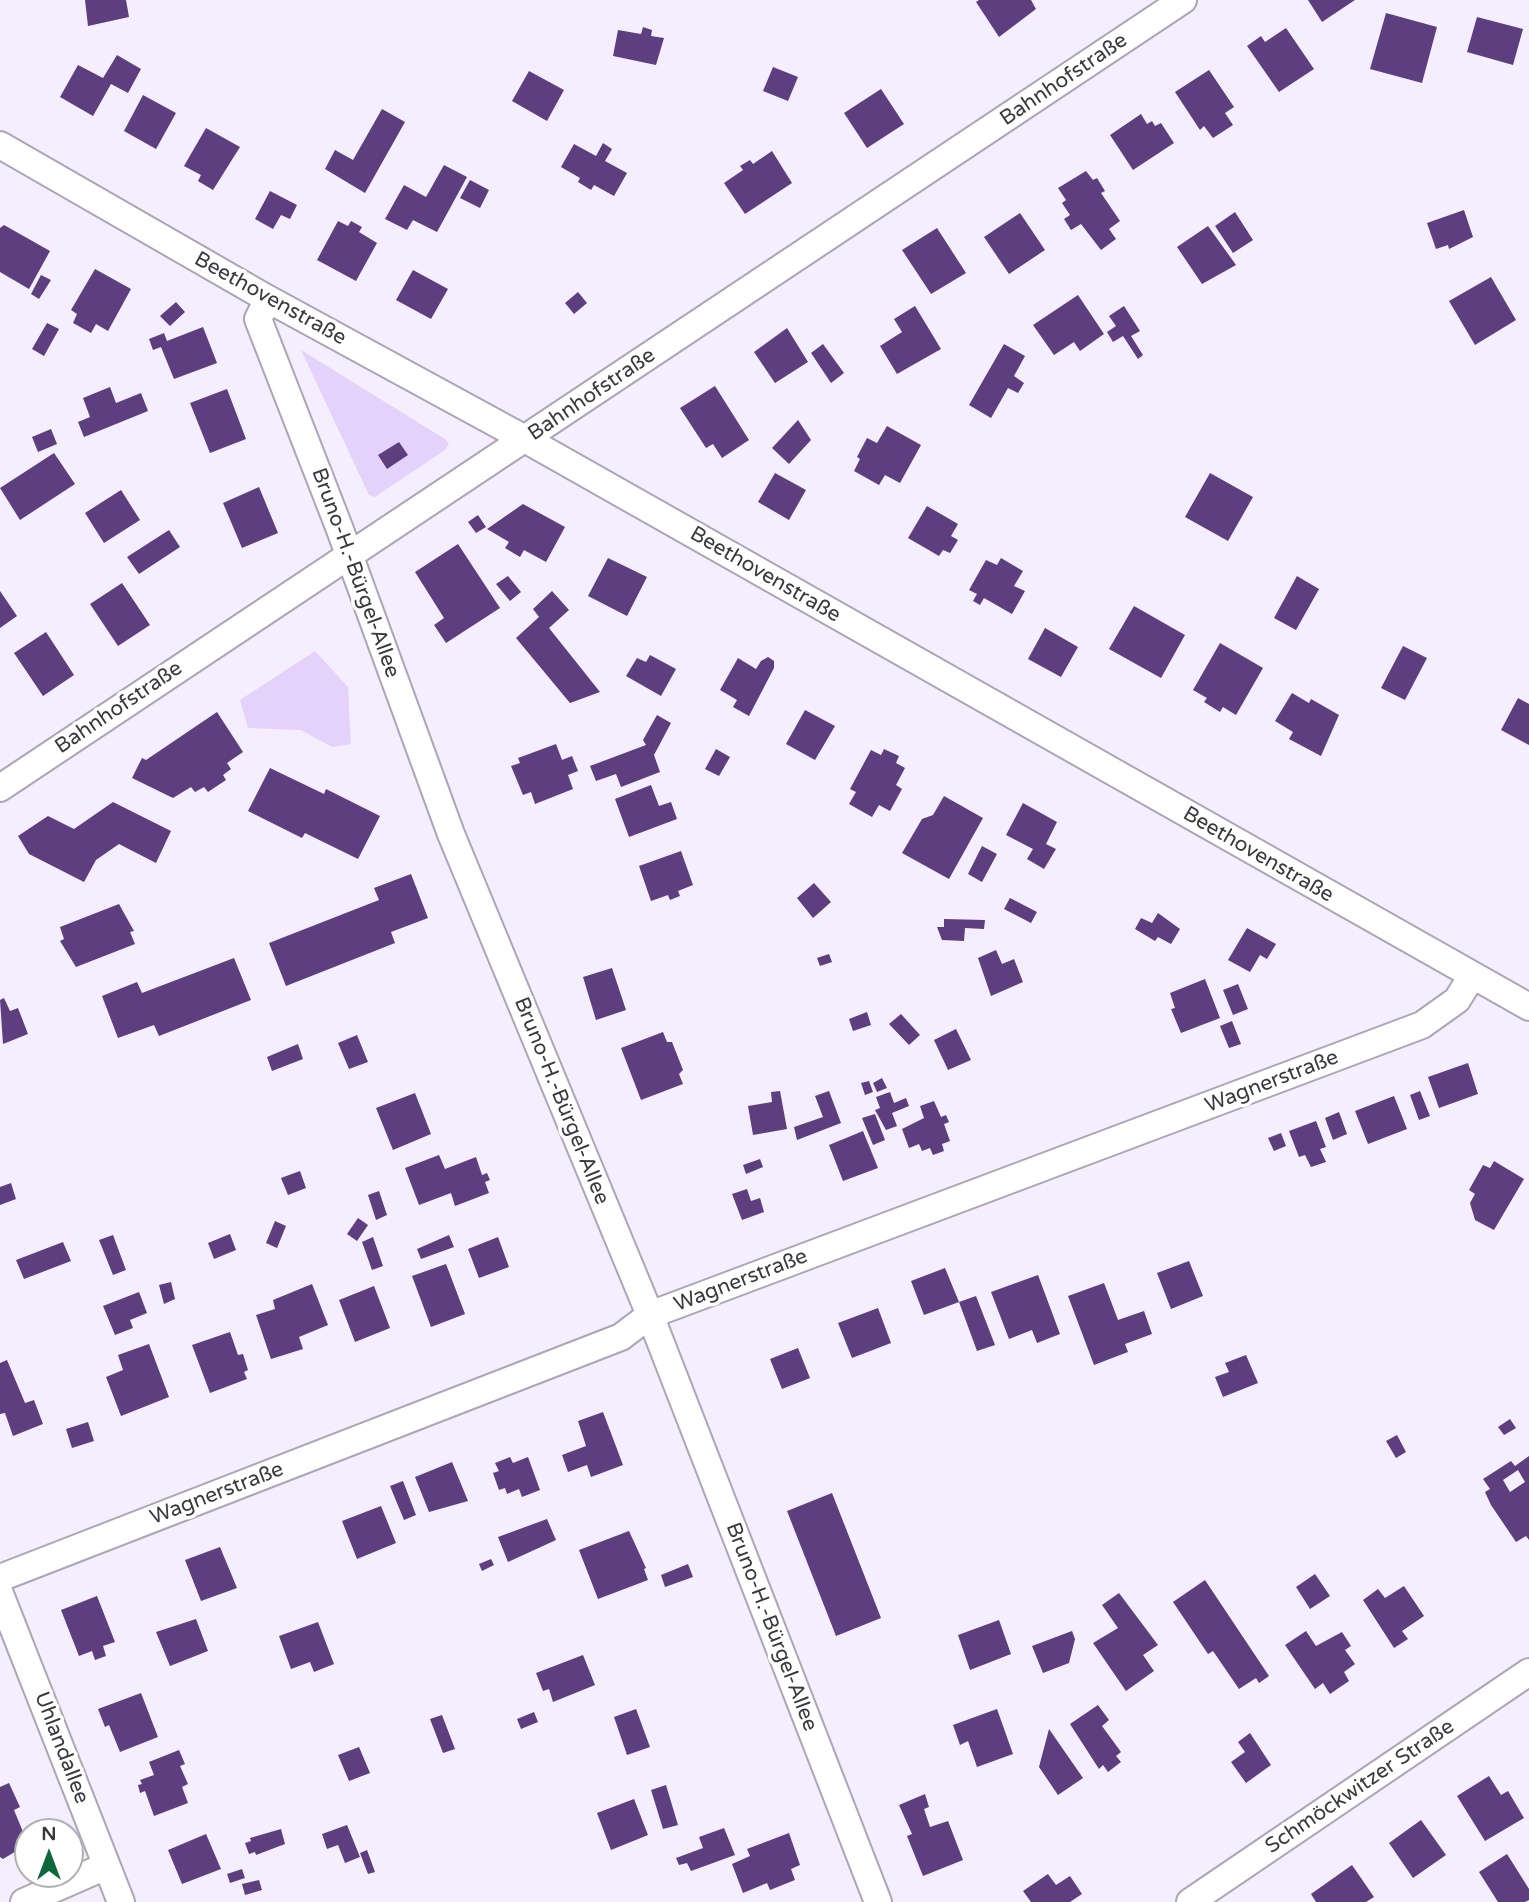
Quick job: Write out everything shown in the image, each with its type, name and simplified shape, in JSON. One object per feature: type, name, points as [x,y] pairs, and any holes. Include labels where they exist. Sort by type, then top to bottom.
[{"type":"street","name":"Bahnhofstraße","points":[[0,788],[1183,0]]},
{"type":"street","name":"Beethovenstraße","points":[[0,145],[268,299],[525,439],[1529,1007]]},
{"type":"street","name":"Bruno-H.-Bürgel-Allee","points":[[268,299],[258,318],[349,554],[451,834],[650,1315],[878,1902]]},
{"type":"street","name":"Wagnerstraße","points":[[0,1578],[621,1337],[650,1315],[1422,1025],[1457,1000],[1472,976]]},
{"type":"street","name":"Uhlandallee","points":[[0,1594],[121,1902]]},
{"type":"street","name":"Schmöckwitzer Straße","points":[[1190,1902],[1529,1672]]},
{"type":"street","points":[[24,1902],[106,1866]]},
{"type":"shaded area","points":[[301,350],[445,439],[449,443],[445,450],[375,497],[369,495]]},
{"type":"shaded area","points":[[315,651],[348,687],[351,744],[332,747],[301,730],[248,728],[240,700]]},
{"type":"building","points":[[85,0],[126,0],[129,17],[88,26]]},
{"type":"building","points":[[1031,0],[1036,9],[999,37],[976,2]]},
{"type":"building","points":[[1308,0],[1355,0],[1322,22]]},
{"type":"building","points":[[1386,13],[1437,27],[1422,83],[1370,69]]},
{"type":"building","points":[[1477,17],[1523,29],[1513,65],[1467,52]]},
{"type":"building","points":[[643,27],[652,30],[651,36],[664,38],[656,65],[613,56],[618,30],[641,34]]},
{"type":"building","points":[[1286,28],[1314,69],[1279,92],[1247,46],[1261,36],[1265,42]]},
{"type":"building","points":[[117,55],[141,69],[128,93],[111,84],[93,116],[60,97],[78,65],[103,78]]},
{"type":"building","points":[[773,67],[798,77],[788,101],[763,91]]},
{"type":"building","points":[[1209,70],[1234,107],[1225,113],[1233,125],[1213,138],[1204,126],[1200,130],[1175,92]]},
{"type":"building","points":[[529,71],[564,90],[547,121],[512,101]]},
{"type":"building","points":[[881,89],[904,124],[867,148],[844,113]]},
{"type":"building","points":[[143,95],[176,113],[156,149],[124,131]]},
{"type":"building","points":[[382,109],[405,122],[365,193],[325,169],[335,150],[353,160]]},
{"type":"building","points":[[1141,114],[1147,124],[1152,121],[1155,126],[1161,123],[1174,143],[1133,170],[1110,135]]},
{"type":"building","points":[[206,128],[240,147],[213,190],[198,181],[201,175],[184,166]]},
{"type":"building","points":[[603,143],[612,149],[605,161],[627,173],[614,196],[594,185],[591,190],[578,182],[580,178],[561,167],[574,144],[596,156]]},
{"type":"building","points":[[772,151],[792,183],[745,214],[724,183],[743,170],[740,166],[750,160],[753,164]]},
{"type":"building","points":[[444,165],[467,177],[437,232],[413,220],[407,230],[385,219],[404,185],[426,197]]},
{"type":"building","points":[[1086,171],[1093,180],[1097,178],[1105,191],[1101,193],[1120,221],[1109,229],[1116,239],[1101,250],[1081,224],[1071,230],[1064,219],[1070,215],[1062,203],[1066,200],[1058,188]]},
{"type":"building","points":[[470,180],[489,190],[480,208],[460,198]]},
{"type":"building","points":[[270,191],[297,205],[290,219],[281,215],[273,229],[255,219]]},
{"type":"building","points":[[1464,210],[1473,237],[1449,249],[1448,245],[1436,249],[1427,223]]},
{"type":"building","points":[[1235,212],[1253,240],[1233,253],[1215,226]]},
{"type":"building","points":[[1020,213],[1045,250],[1009,274],[984,237]]},
{"type":"building","points":[[338,221],[348,226],[351,221],[362,227],[359,232],[377,243],[356,281],[317,260]]},
{"type":"building","points":[[4,225],[50,251],[29,289],[0,272],[0,228]]},
{"type":"building","points":[[1208,226],[1236,265],[1202,284],[1177,247]]},
{"type":"building","points":[[937,228],[966,273],[931,294],[902,250]]},
{"type":"building","points":[[95,269],[131,289],[108,331],[96,324],[91,333],[73,323],[77,314],[71,310]]},
{"type":"building","points":[[413,270],[448,289],[431,319],[396,300]]},
{"type":"building","points":[[41,275],[51,280],[39,299],[31,294]]},
{"type":"building","points":[[1491,277],[1516,320],[1475,345],[1449,301]]},
{"type":"building","points":[[578,292],[587,303],[574,314],[565,303]]},
{"type":"building","points":[[1078,295],[1104,334],[1080,351],[1074,342],[1054,355],[1033,325]]},
{"type":"building","points":[[176,302],[185,312],[170,326],[160,316]]},
{"type":"building","points":[[915,306],[941,349],[897,374],[880,346],[902,332],[894,319]]},
{"type":"building","points":[[1124,306],[1140,331],[1131,336],[1143,355],[1138,359],[1123,336],[1113,342],[1107,332],[1116,326],[1109,316]]},
{"type":"building","points":[[47,323],[59,329],[44,356],[32,349]]},
{"type":"building","points":[[203,327],[217,363],[174,379],[161,347],[153,350],[149,339],[164,333],[167,341]]},
{"type":"building","points":[[787,328],[808,362],[775,383],[754,352]]},
{"type":"building","points":[[823,344],[844,373],[831,383],[811,353]]},
{"type":"building","points":[[1004,344],[1025,356],[1014,376],[1024,383],[1018,393],[1008,388],[991,418],[969,405]]},
{"type":"building","points":[[715,386],[749,440],[722,458],[713,444],[706,448],[680,408]]},
{"type":"building","points":[[110,387],[116,403],[141,393],[148,411],[84,437],[78,422],[90,417],[83,398]]},
{"type":"building","points":[[227,389],[246,439],[210,453],[190,403]]},
{"type":"building","points":[[798,420],[811,440],[789,464],[772,448]]},
{"type":"building","points":[[887,426],[921,445],[900,483],[885,475],[879,485],[854,471],[860,459],[857,457],[867,438],[877,443]]},
{"type":"building","points":[[51,429],[57,444],[38,452],[32,437]]},
{"type":"building","points":[[399,442],[408,455],[387,469],[378,455]]},
{"type":"building","points":[[54,453],[75,484],[20,520],[0,488]]},
{"type":"building","points":[[775,473],[806,490],[789,520],[758,502]]},
{"type":"building","points":[[1210,473],[1253,497],[1228,541],[1185,517]]},
{"type":"building","points":[[259,487],[278,533],[242,548],[223,503]]},
{"type":"building","points":[[121,490],[140,520],[104,543],[85,513]]},
{"type":"building","points":[[523,504],[565,527],[546,562],[524,550],[520,557],[505,548],[509,542],[487,529]]},
{"type":"building","points":[[927,506],[958,524],[951,536],[958,540],[950,553],[943,550],[939,556],[908,538]]},
{"type":"building","points":[[478,515],[486,527],[476,533],[468,522]]},
{"type":"building","points":[[169,530],[180,547],[139,574],[127,557]]},
{"type":"building","points":[[458,544],[500,608],[446,643],[434,625],[444,618],[415,572]]},
{"type":"building","points":[[608,558],[647,577],[627,616],[588,596]]},
{"type":"building","points":[[1001,558],[1023,571],[1014,586],[1025,591],[1012,614],[984,598],[980,605],[973,601],[977,594],[969,590],[986,560],[997,565]]},
{"type":"building","points":[[508,576],[521,592],[510,601],[496,584]]},
{"type":"building","points":[[1297,576],[1319,589],[1296,630],[1274,618]]},
{"type":"building","points":[[122,583],[150,625],[118,646],[90,604]]},
{"type":"building","points":[[0,591],[17,616],[0,628]]},
{"type":"building","points":[[552,591],[569,610],[549,628],[600,692],[570,703],[516,638],[539,617],[533,609]]},
{"type":"building","points":[[1134,606],[1185,635],[1161,678],[1109,649]]},
{"type":"building","points":[[1045,628],[1078,647],[1061,677],[1028,659]]},
{"type":"building","points":[[46,632],[74,675],[43,696],[14,653]]},
{"type":"building","points":[[1220,643],[1263,668],[1236,715],[1223,707],[1220,712],[1204,702],[1207,698],[1193,690]]},
{"type":"building","points":[[1403,646],[1427,658],[1405,700],[1381,688]]},
{"type":"building","points":[[650,655],[676,669],[661,696],[626,676],[637,658],[646,662]]},
{"type":"building","points":[[768,657],[774,661],[774,668],[749,716],[733,707],[737,700],[720,690],[738,658],[756,669],[761,661]]},
{"type":"building","points":[[1292,693],[1309,703],[1311,699],[1339,715],[1321,756],[1289,739],[1293,732],[1275,721]]},
{"type":"building","points":[[1518,698],[1529,704],[1529,745],[1501,730]]},
{"type":"building","points":[[805,710],[835,726],[815,760],[786,744]]},
{"type":"building","points":[[217,712],[243,752],[227,763],[231,769],[223,775],[226,780],[208,792],[204,787],[195,792],[191,787],[173,798],[132,778],[142,758],[146,760]]},
{"type":"building","points":[[657,715],[671,723],[654,755],[660,772],[621,787],[616,774],[596,781],[590,766],[646,745],[643,740]]},
{"type":"building","points":[[556,744],[562,760],[572,756],[578,771],[568,775],[573,789],[535,804],[531,792],[523,795],[511,766],[520,763],[518,758]]},
{"type":"building","points":[[716,749],[730,757],[719,776],[705,769]]},
{"type":"building","points":[[884,749],[899,756],[896,763],[905,768],[896,785],[902,789],[890,811],[879,805],[872,817],[849,804],[856,792],[850,789],[871,750],[881,755]]},
{"type":"building","points":[[270,768],[324,794],[326,789],[380,816],[358,859],[305,833],[302,838],[248,811]]},
{"type":"building","points":[[651,785],[659,806],[671,802],[677,819],[629,837],[615,799]]},
{"type":"building","points":[[944,796],[983,818],[949,879],[902,853],[922,819],[933,815]]},
{"type":"building","points":[[113,802],[171,831],[156,863],[119,844],[96,860],[84,882],[29,854],[18,836],[48,816],[74,829]]},
{"type":"building","points":[[1023,803],[1057,822],[1046,844],[1056,849],[1044,869],[1027,859],[1033,849],[1006,835]]},
{"type":"building","points":[[982,846],[997,854],[982,882],[968,874]]},
{"type":"building","points":[[681,851],[693,885],[678,891],[680,896],[670,900],[668,895],[651,901],[639,866]]},
{"type":"building","points":[[411,874],[428,918],[391,932],[395,943],[286,986],[269,943],[379,900],[374,888]]},
{"type":"building","points":[[814,883],[831,902],[813,918],[797,898]]},
{"type":"building","points":[[1010,898],[1037,912],[1031,923],[1004,909]]},
{"type":"building","points":[[119,904],[134,931],[130,932],[135,944],[76,967],[60,941],[64,939],[60,927]]},
{"type":"building","points":[[1158,913],[1180,929],[1171,944],[1158,937],[1155,941],[1135,929],[1141,918],[1152,923]]},
{"type":"building","points":[[944,919],[985,920],[984,929],[965,928],[964,941],[942,940],[937,927],[944,927]]},
{"type":"building","points":[[1247,928],[1276,944],[1267,959],[1260,955],[1250,972],[1228,960]]},
{"type":"building","points":[[996,950],[1002,964],[1014,959],[1023,982],[991,996],[978,958]]},
{"type":"building","points":[[829,954],[832,962],[820,966],[817,958]]},
{"type":"building","points":[[234,958],[251,1000],[159,1036],[154,1025],[118,1038],[102,996],[137,982],[142,993]]},
{"type":"building","points":[[612,968],[626,1010],[596,1020],[583,977]]},
{"type":"building","points":[[1205,979],[1220,1018],[1181,1033],[1171,1009],[1175,1008],[1170,993]]},
{"type":"building","points":[[1238,984],[1248,1009],[1233,1015],[1223,990]]},
{"type":"building","points":[[4,998],[10,1011],[18,1008],[28,1034],[3,1044],[0,1000]]},
{"type":"building","points":[[867,1012],[871,1025],[853,1031],[849,1019]]},
{"type":"building","points":[[901,1014],[920,1035],[909,1045],[889,1024]]},
{"type":"building","points":[[1232,1021],[1241,1044],[1229,1048],[1220,1026]]},
{"type":"building","points":[[956,1029],[971,1060],[948,1070],[934,1040]]},
{"type":"building","points":[[663,1032],[667,1042],[672,1042],[683,1070],[679,1074],[683,1084],[641,1100],[621,1048]]},
{"type":"building","points":[[357,1035],[368,1062],[349,1069],[338,1043]]},
{"type":"building","points":[[298,1044],[303,1059],[272,1071],[267,1057]]},
{"type":"building","points":[[1468,1063],[1478,1094],[1439,1108],[1428,1077]]},
{"type":"building","points":[[882,1078],[887,1088],[877,1092],[873,1083]]},
{"type":"building","points":[[869,1081],[873,1092],[865,1095],[861,1083]]},
{"type":"building","points":[[780,1091],[787,1129],[753,1135],[748,1106],[772,1102],[771,1092]]},
{"type":"building","points":[[829,1091],[841,1123],[797,1140],[794,1127],[823,1117],[815,1096]]},
{"type":"building","points":[[1420,1091],[1430,1116],[1419,1120],[1410,1095]]},
{"type":"building","points":[[890,1092],[894,1103],[906,1098],[909,1106],[892,1113],[897,1126],[886,1130],[875,1110],[880,1108],[876,1097]]},
{"type":"building","points":[[415,1093],[431,1134],[393,1150],[376,1108]]},
{"type":"building","points":[[1394,1096],[1407,1129],[1368,1144],[1355,1111]]},
{"type":"building","points":[[934,1101],[941,1117],[946,1115],[949,1122],[944,1124],[950,1141],[942,1144],[944,1151],[933,1155],[930,1148],[922,1151],[919,1144],[909,1148],[902,1129],[924,1118],[920,1106]]},
{"type":"building","points":[[1339,1112],[1347,1134],[1333,1140],[1325,1118]]},
{"type":"building","points":[[875,1114],[885,1140],[873,1145],[862,1118]]},
{"type":"building","points":[[1316,1121],[1326,1147],[1320,1149],[1326,1162],[1311,1167],[1305,1155],[1299,1157],[1289,1131]]},
{"type":"building","points":[[863,1131],[878,1168],[843,1181],[829,1145]]},
{"type":"building","points":[[1281,1133],[1286,1146],[1274,1151],[1268,1138]]},
{"type":"building","points":[[439,1155],[445,1169],[476,1157],[482,1175],[487,1173],[490,1180],[485,1182],[489,1193],[455,1206],[451,1193],[419,1205],[405,1168]]},
{"type":"building","points":[[760,1159],[763,1167],[746,1174],[743,1165]]},
{"type":"building","points":[[1494,1161],[1524,1179],[1494,1230],[1475,1220],[1470,1203],[1475,1194],[1469,1190],[1483,1165],[1490,1168]]},
{"type":"building","points":[[300,1171],[306,1188],[288,1195],[281,1178]]},
{"type":"building","points":[[11,1183],[16,1199],[0,1205],[0,1187]]},
{"type":"building","points":[[747,1189],[751,1201],[760,1198],[764,1212],[742,1220],[732,1194]]},
{"type":"building","points":[[379,1191],[387,1215],[376,1220],[368,1195]]},
{"type":"building","points":[[358,1218],[368,1225],[357,1241],[347,1234]]},
{"type":"building","points":[[275,1221],[286,1226],[277,1248],[266,1243]]},
{"type":"building","points":[[230,1234],[236,1250],[214,1259],[208,1243]]},
{"type":"building","points":[[113,1235],[126,1270],[113,1275],[99,1240]]},
{"type":"building","points":[[449,1235],[454,1247],[421,1259],[417,1249]]},
{"type":"building","points":[[373,1237],[383,1266],[372,1270],[362,1242]]},
{"type":"building","points":[[498,1237],[509,1267],[479,1278],[468,1249]]},
{"type":"building","points":[[63,1242],[71,1261],[24,1279],[16,1260]]},
{"type":"building","points":[[1189,1261],[1203,1296],[1171,1309],[1157,1273]]},
{"type":"building","points":[[446,1264],[465,1314],[431,1327],[412,1276]]},
{"type":"building","points":[[945,1268],[959,1302],[924,1315],[911,1281]]},
{"type":"building","points":[[1038,1275],[1060,1334],[1037,1343],[1032,1330],[1009,1339],[991,1292]]},
{"type":"building","points":[[171,1282],[175,1299],[164,1304],[159,1285]]},
{"type":"building","points":[[1104,1283],[1118,1320],[1144,1311],[1152,1334],[1125,1344],[1128,1352],[1094,1365],[1068,1296]]},
{"type":"building","points":[[312,1284],[328,1325],[299,1337],[303,1349],[271,1359],[256,1315],[275,1309],[273,1300]]},
{"type":"building","points":[[374,1286],[390,1328],[355,1342],[339,1300]]},
{"type":"building","points":[[139,1292],[147,1313],[130,1320],[133,1328],[115,1335],[103,1306]]},
{"type":"building","points":[[976,1296],[995,1345],[977,1351],[959,1302]]},
{"type":"building","points":[[878,1308],[891,1343],[852,1358],[838,1323]]},
{"type":"building","points":[[230,1332],[238,1355],[243,1354],[248,1370],[244,1372],[247,1379],[210,1393],[192,1345]]},
{"type":"building","points":[[149,1344],[169,1397],[121,1416],[106,1377],[123,1370],[118,1355]]},
{"type":"building","points":[[798,1348],[810,1378],[782,1389],[770,1359]]},
{"type":"building","points":[[1246,1355],[1258,1383],[1223,1397],[1215,1377],[1229,1372],[1225,1363]]},
{"type":"building","points":[[7,1360],[25,1403],[34,1400],[43,1424],[13,1436],[5,1413],[0,1414],[0,1363]]},
{"type":"building","points":[[603,1412],[623,1465],[591,1477],[587,1465],[568,1472],[562,1455],[586,1446],[578,1421]]},
{"type":"building","points":[[1510,1419],[1516,1428],[1504,1435],[1498,1427]]},
{"type":"building","points":[[88,1422],[94,1441],[72,1448],[66,1429]]},
{"type":"building","points":[[1397,1435],[1406,1452],[1396,1458],[1386,1441]]},
{"type":"building","points":[[1529,1456],[1529,1540],[1526,1536],[1516,1542],[1491,1505],[1485,1492],[1490,1489],[1483,1479],[1511,1461],[1515,1466]],"holes":[[[1518,1470],[1525,1482],[1510,1492],[1503,1480]]]},
{"type":"building","points":[[510,1457],[513,1463],[528,1457],[540,1490],[522,1497],[519,1489],[507,1494],[505,1488],[499,1490],[493,1473],[499,1471],[495,1463]]},
{"type":"building","points":[[452,1462],[468,1501],[429,1512],[415,1477]]},
{"type":"building","points":[[403,1481],[416,1515],[404,1520],[390,1486]]},
{"type":"building","points":[[832,1493],[881,1618],[836,1636],[787,1511]]},
{"type":"building","points":[[381,1506],[396,1543],[357,1559],[342,1521]]},
{"type":"building","points":[[547,1519],[556,1540],[508,1562],[498,1537]]},
{"type":"building","points":[[629,1531],[646,1568],[644,1569],[648,1580],[598,1599],[579,1550]]},
{"type":"building","points":[[220,1547],[237,1588],[201,1601],[185,1560]]},
{"type":"building","points":[[491,1559],[494,1565],[482,1571],[479,1564]]},
{"type":"building","points":[[688,1564],[693,1577],[665,1587],[661,1575]]},
{"type":"building","points":[[1315,1574],[1330,1596],[1310,1609],[1296,1587]]},
{"type":"building","points":[[1205,1580],[1269,1676],[1259,1683],[1256,1678],[1239,1689],[1213,1651],[1208,1654],[1173,1602]]},
{"type":"building","points":[[1404,1586],[1424,1616],[1402,1631],[1408,1639],[1394,1648],[1363,1600],[1378,1589],[1385,1598]]},
{"type":"building","points":[[1119,1593],[1158,1645],[1143,1655],[1154,1671],[1126,1691],[1093,1643],[1118,1628],[1102,1605]]},
{"type":"building","points":[[97,1596],[115,1642],[103,1646],[106,1656],[95,1660],[92,1651],[79,1656],[61,1610]]},
{"type":"building","points":[[196,1619],[208,1651],[170,1666],[156,1632]]},
{"type":"building","points":[[999,1620],[1011,1654],[970,1670],[958,1635]]},
{"type":"building","points":[[318,1622],[334,1664],[314,1672],[310,1662],[291,1669],[279,1636]]},
{"type":"building","points":[[1072,1631],[1075,1639],[1069,1663],[1043,1673],[1032,1646]]},
{"type":"building","points":[[1306,1631],[1316,1646],[1342,1632],[1351,1646],[1345,1650],[1355,1664],[1344,1672],[1349,1681],[1330,1694],[1323,1683],[1315,1689],[1285,1645]]},
{"type":"building","points":[[583,1655],[595,1685],[553,1702],[549,1689],[543,1691],[536,1673]]},
{"type":"building","points":[[141,1693],[158,1737],[120,1752],[109,1725],[105,1727],[98,1709]]},
{"type":"building","points":[[1098,1705],[1109,1720],[1102,1726],[1121,1752],[1116,1756],[1121,1762],[1108,1772],[1103,1765],[1099,1769],[1070,1724]]},
{"type":"building","points":[[636,1709],[650,1747],[627,1755],[614,1717]]},
{"type":"building","points":[[997,1709],[1013,1754],[977,1767],[968,1741],[960,1745],[953,1725]]},
{"type":"building","points":[[534,1712],[538,1722],[521,1729],[517,1719]]},
{"type":"building","points":[[442,1715],[455,1749],[443,1753],[430,1719]]},
{"type":"building","points":[[1049,1729],[1083,1778],[1058,1795],[1039,1767]]},
{"type":"building","points":[[1250,1733],[1271,1765],[1246,1783],[1231,1762],[1245,1752],[1238,1742]]},
{"type":"building","points":[[359,1747],[370,1773],[349,1781],[338,1755]]},
{"type":"building","points":[[179,1750],[185,1764],[180,1766],[188,1784],[182,1787],[188,1803],[154,1816],[145,1791],[140,1793],[138,1785],[142,1784],[140,1780],[154,1775],[149,1762]]},
{"type":"building","points":[[1489,1776],[1501,1795],[1508,1791],[1524,1818],[1485,1841],[1457,1796]]},
{"type":"building","points":[[9,1783],[20,1807],[14,1810],[17,1818],[14,1818],[14,1852],[3,1859],[0,1857],[0,1787]]},
{"type":"building","points":[[666,1785],[678,1825],[663,1829],[651,1790]]},
{"type":"building","points":[[925,1794],[929,1807],[924,1809],[930,1827],[948,1821],[963,1860],[923,1876],[907,1836],[912,1834],[899,1805]]},
{"type":"building","points":[[634,1799],[648,1835],[611,1850],[597,1813]]},
{"type":"building","points":[[1421,1820],[1446,1855],[1413,1878],[1389,1843]]},
{"type":"building","points":[[347,1825],[360,1857],[345,1863],[338,1845],[327,1849],[322,1834]]},
{"type":"building","points":[[724,1828],[735,1855],[691,1871],[687,1863],[679,1865],[676,1858],[703,1848],[699,1837]]},
{"type":"building","points":[[281,1829],[285,1844],[256,1855],[255,1852],[249,1854],[245,1843],[251,1841],[250,1838]]},
{"type":"building","points":[[789,1833],[800,1865],[791,1869],[795,1880],[770,1890],[767,1883],[743,1893],[732,1864],[750,1856],[747,1849]]},
{"type":"building","points":[[206,1834],[221,1869],[182,1884],[168,1850]]},
{"type":"building","points":[[367,1850],[375,1872],[368,1874],[360,1853]]},
{"type":"building","points":[[1507,1854],[1529,1889],[1529,1900],[1525,1902],[1498,1902],[1479,1872]]},
{"type":"building","points":[[1352,1865],[1374,1897],[1366,1902],[1316,1902],[1311,1894]]},
{"type":"building","points":[[242,1869],[245,1878],[230,1883],[227,1874]]},
{"type":"building","points":[[1048,1874],[1056,1885],[1070,1876],[1082,1894],[1070,1902],[1031,1902],[1023,1891]]},
{"type":"building","points":[[259,1880],[262,1890],[245,1895],[242,1884]]}]
